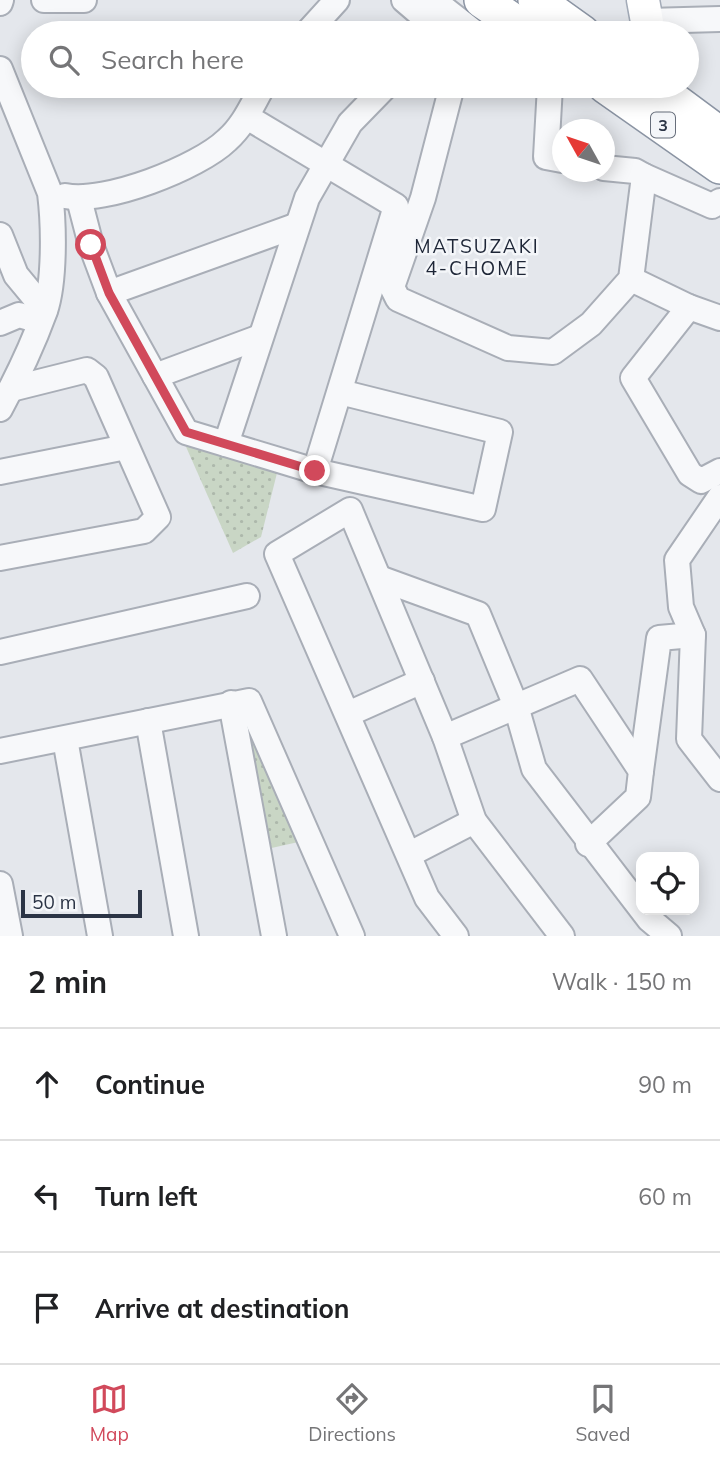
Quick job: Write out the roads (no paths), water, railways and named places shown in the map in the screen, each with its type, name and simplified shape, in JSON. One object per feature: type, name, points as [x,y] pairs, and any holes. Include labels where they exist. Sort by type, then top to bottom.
[{"type":"highway","points":[[482,0],[513,21]]},
{"type":"highway","points":[[536,0],[565,21]]},
{"type":"highway","name":"3","points":[[623,98],[720,166]]},
{"type":"highway","name":"3","points":[[670,98],[720,135]]},
{"type":"street","points":[[44,0],[84,0]]},
{"type":"street","points":[[318,21],[337,0]]},
{"type":"street","points":[[404,0],[428,21]]},
{"type":"street","points":[[433,0],[460,21]]},
{"type":"street","points":[[647,18],[720,19]]},
{"type":"street","points":[[0,69],[7,99],[50,193],[52,213],[49,291],[43,315],[5,399]]},
{"type":"street","points":[[50,193],[79,199],[131,187],[202,159],[228,140],[247,117],[257,98]]},
{"type":"street","points":[[226,444],[295,226],[307,198],[350,123],[374,98]]},
{"type":"street","points":[[449,98],[423,198],[392,287],[398,299],[508,348],[553,352],[591,324],[631,279],[644,176]]},
{"type":"street","points":[[550,98],[546,157],[552,158]]},
{"type":"street","points":[[247,117],[397,206],[315,471]]},
{"type":"street","points":[[615,170],[635,171],[712,206],[720,201]]},
{"type":"street","points":[[79,199],[91,245],[109,293],[186,432],[315,471],[483,509],[500,432],[340,392]]},
{"type":"street","points":[[109,293],[295,226]]},
{"type":"street","points":[[0,235],[16,275],[43,315]]},
{"type":"street","points":[[631,279],[689,307],[720,318]]},
{"type":"street","points":[[689,307],[633,378],[690,474],[701,481],[720,471]]},
{"type":"street","points":[[0,323],[19,315],[43,315]]},
{"type":"street","points":[[155,376],[260,337]]},
{"type":"street","points":[[0,558],[144,531],[158,517],[96,377],[87,370],[5,399]]},
{"type":"street","points":[[0,472],[126,447]]},
{"type":"street","points":[[362,481],[350,510],[277,554],[427,898],[456,936]]},
{"type":"street","points":[[720,497],[677,560],[681,607],[693,635],[689,739],[720,779]]},
{"type":"street","points":[[350,510],[445,737],[474,821],[562,936]]},
{"type":"street","points":[[379,578],[478,614],[516,706],[534,769],[588,844],[643,928],[668,936]]},
{"type":"street","points":[[0,652],[247,596]]},
{"type":"street","points":[[588,844],[638,797],[659,638],[693,635]]},
{"type":"street","points":[[445,737],[580,679],[641,771]]},
{"type":"street","points":[[348,714],[422,681]]},
{"type":"street","points":[[0,751],[249,701],[352,936]]},
{"type":"street","points":[[231,703],[274,936]]},
{"type":"street","points":[[148,721],[187,936]]},
{"type":"street","points":[[65,739],[100,936]]},
{"type":"street","points":[[410,855],[474,821]]},
{"type":"street","points":[[0,884],[10,936]]},
{"type":"district","name":"MATSUZAKI 4-CHOME","points":[[477,257]]}]
